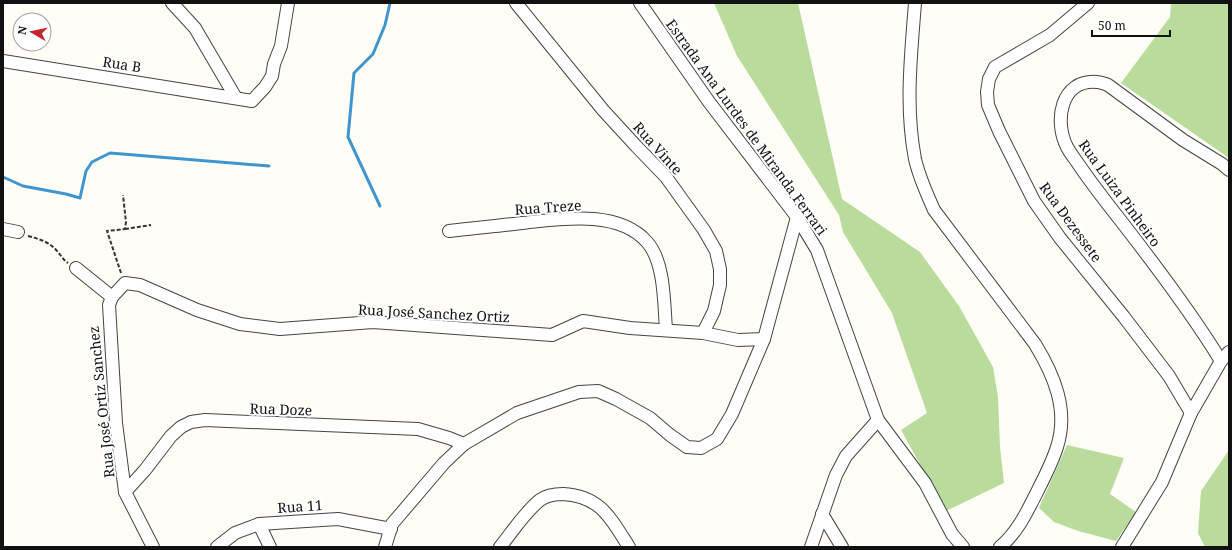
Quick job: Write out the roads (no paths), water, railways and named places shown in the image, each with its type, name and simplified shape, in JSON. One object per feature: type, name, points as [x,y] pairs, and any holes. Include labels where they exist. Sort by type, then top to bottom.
[{"type":"street","points":[[172,3],[195,28],[236,98]]},
{"type":"street","name":"Rua B","points":[[3,61],[252,101],[265,87],[272,76],[274,64],[281,46],[288,3]]},
{"type":"street","name":"Rua Vinte","points":[[516,3],[604,110],[666,177],[704,230],[716,251],[720,270],[720,285],[714,311],[702,333]]},
{"type":"street","name":"Estrada Ana Lurdes de Miranda Ferrari","points":[[640,3],[709,102],[797,217],[817,250],[878,420],[925,483],[952,534],[963,547]]},
{"type":"street","points":[[915,3],[909,96],[915,159],[924,188],[934,210],[1038,349],[1047,364],[1058,389],[1062,416],[1061,431],[1057,447],[1047,473],[1024,518],[1007,541],[1000,547]]},
{"type":"street","name":"Rua Dezessete","points":[[1088,3],[1050,35],[995,67],[989,79],[987,92],[988,105],[999,131],[1034,201],[1060,238],[1124,317],[1169,376],[1191,413]]},
{"type":"street","name":"Rua Luiza Pinheiro","points":[[1225,357],[1199,325],[1085,174],[1067,147],[1062,132],[1060,118],[1064,101],[1072,89],[1083,84],[1096,82],[1108,85],[1183,140],[1222,164],[1229,170]]},
{"type":"street","points":[[385,547],[392,524],[444,463],[464,444],[517,413],[579,392],[598,391],[650,418],[687,447],[701,448],[716,439],[732,414],[764,339],[797,217]]},
{"type":"street","name":"Rua Treze","points":[[449,231],[576,218],[606,220],[626,227],[637,233],[648,242],[655,255],[663,283],[666,330]]},
{"type":"street","points":[[3,229],[18,232]]},
{"type":"street","points":[[76,268],[112,297]]},
{"type":"street","name":"Rua José Sanchez Ortiz","points":[[112,297],[125,283],[140,285],[197,310],[240,324],[280,329],[373,322],[552,335],[583,321],[630,328],[702,333],[738,340],[764,339]]},
{"type":"street","name":"Rua José Ortiz Sanchez","points":[[112,297],[108,305],[108,317],[116,423],[125,492],[153,547]]},
{"type":"street","points":[[1122,547],[1162,482],[1191,413],[1225,357]]},
{"type":"street","name":"Rua Doze","points":[[125,492],[145,470],[171,436],[181,427],[191,422],[205,420],[418,429],[464,444]]},
{"type":"street","points":[[811,547],[836,475],[846,456],[878,420]]},
{"type":"street","points":[[500,547],[523,517],[541,499],[555,494],[574,495],[592,501],[610,517],[629,547]]},
{"type":"street","points":[[822,514],[842,547]]},
{"type":"street","name":"Rua 11","points":[[217,547],[235,533],[259,524],[338,519],[391,528]]},
{"type":"street","points":[[259,524],[270,547]]},
{"type":"waterway","points":[[380,206],[348,137],[354,73],[373,54],[385,25],[390,3]]},
{"type":"waterway","points":[[3,177],[23,186],[80,198],[86,171],[92,162],[110,153],[269,166]]}]
